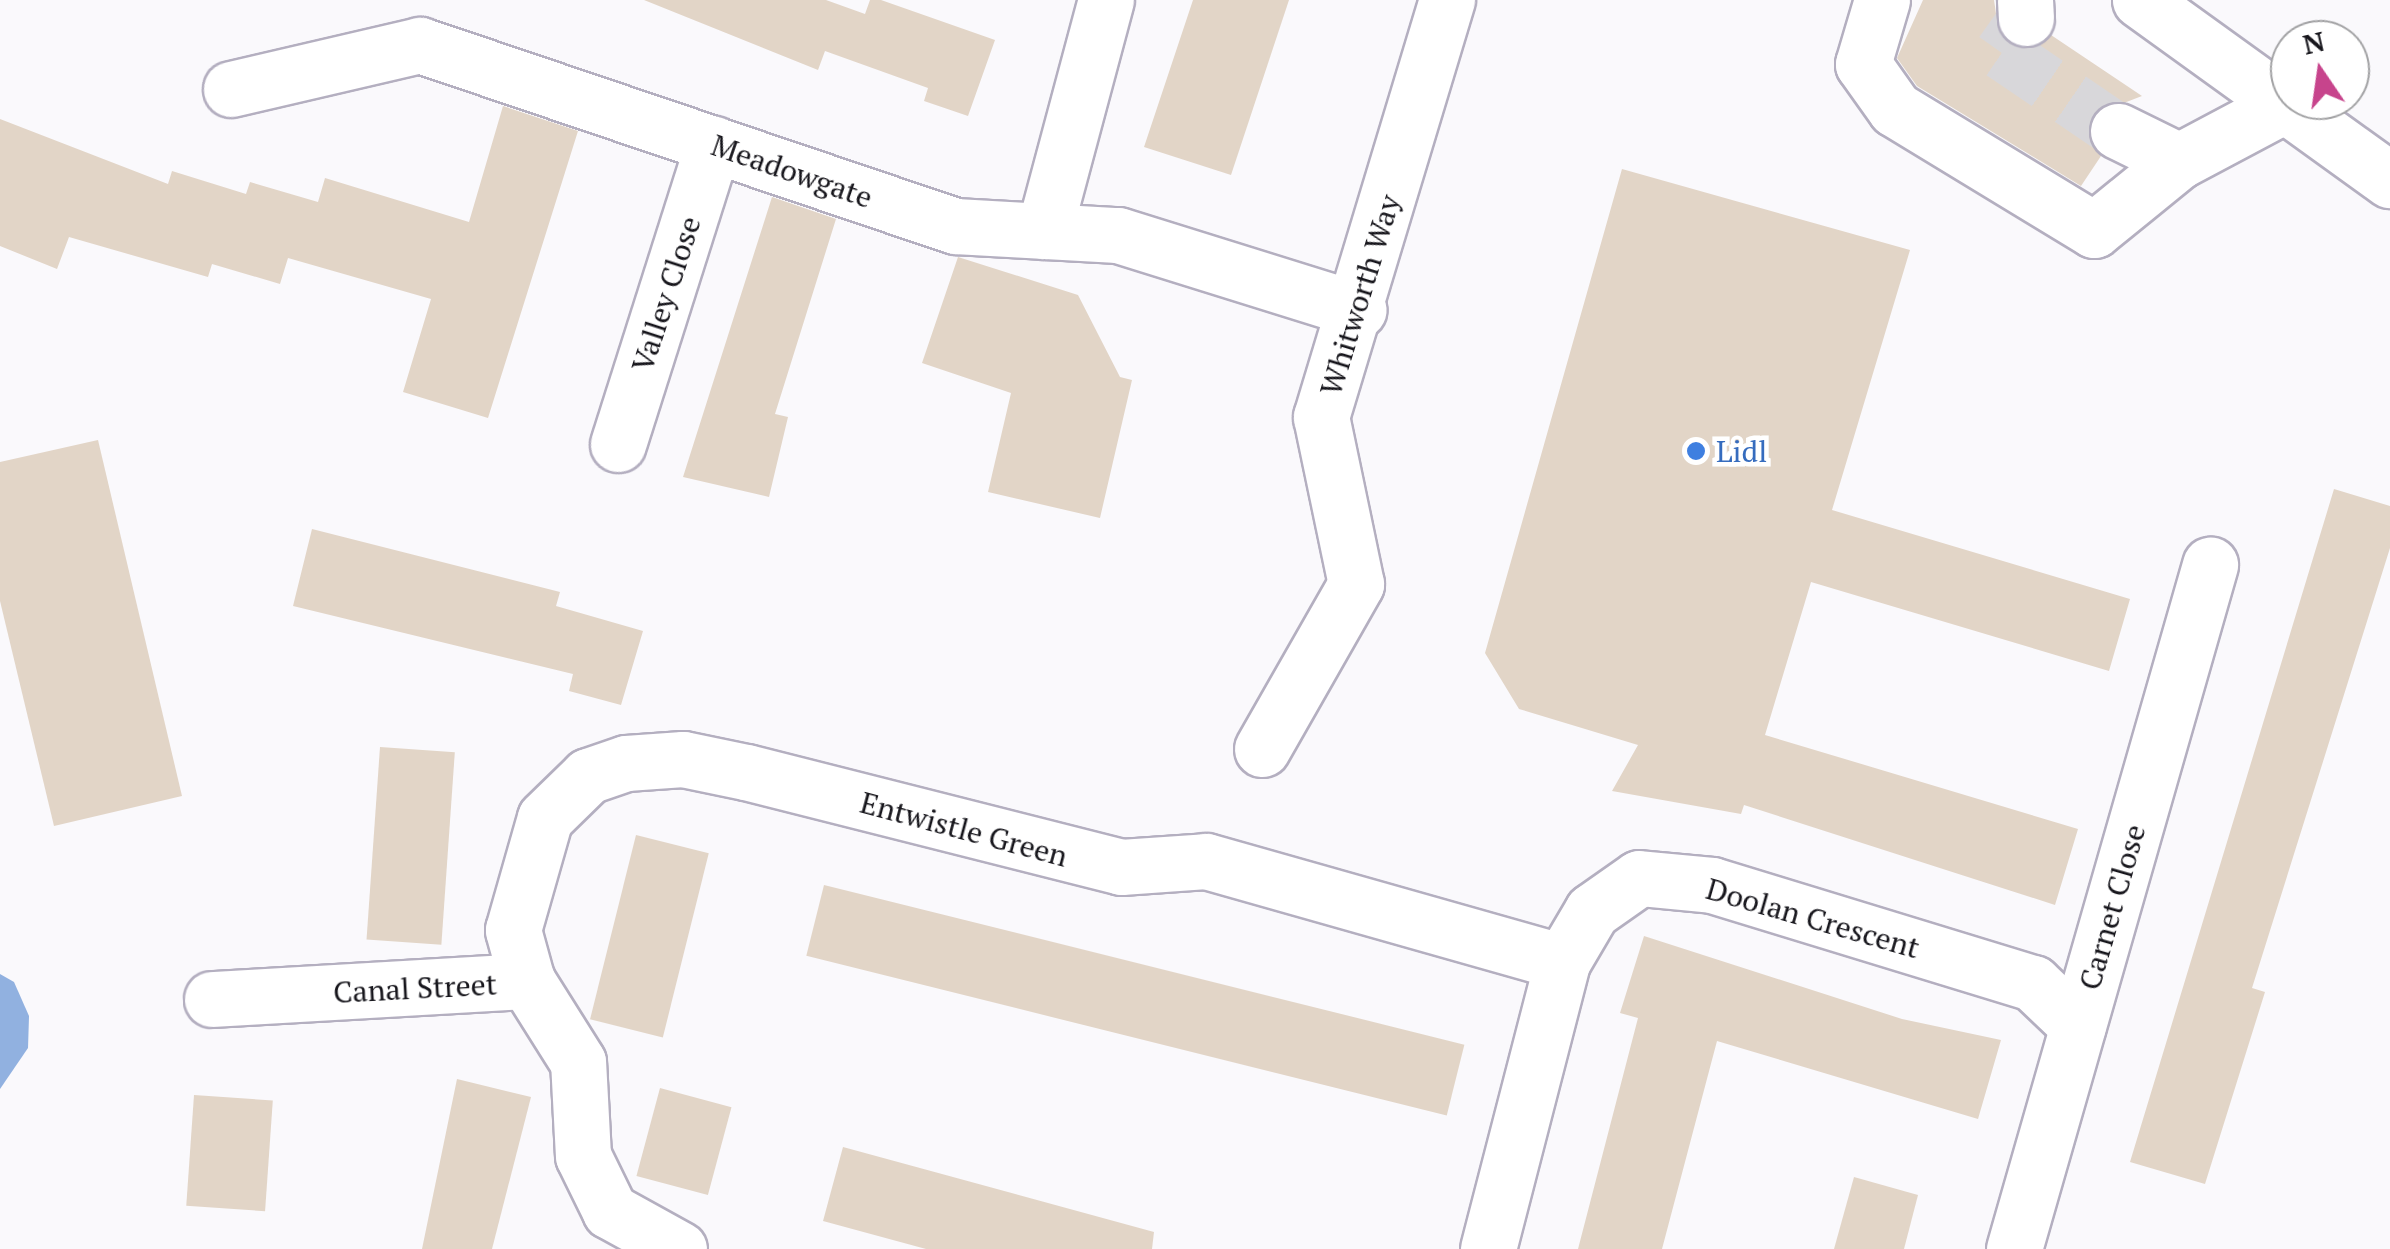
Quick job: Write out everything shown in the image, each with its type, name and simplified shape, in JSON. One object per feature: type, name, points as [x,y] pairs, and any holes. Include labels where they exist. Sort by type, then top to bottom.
[{"type":"street","points":[[1044,231],[1106,0]]},
{"type":"street","name":"Whitworth Way","points":[[1262,749],[1356,584],[1321,417],[1359,310],[1447,0]]},
{"type":"street","points":[[1882,0],[1863,64],[1895,108],[2094,230],[2179,160],[2270,112]]},
{"type":"street","points":[[2140,0],[2270,93]]},
{"type":"street","name":"Meadowgate","points":[[230,89],[420,45],[955,226],[1118,235],[1359,310]]},
{"type":"street","points":[[2308,120],[2390,180]]},
{"type":"street","points":[[2118,131],[2179,160]]},
{"type":"street","name":"Valley Close","points":[[618,444],[713,144]]},
{"type":"street","name":"Carnet Close","points":[[2014,1249],[2210,564]]},
{"type":"street","name":"Entwistle Green","points":[[527,981],[514,930],[545,818],[588,776],[683,759],[1070,858],[1120,867],[1206,861],[1562,962]]},
{"type":"street","name":"Doolan Crescent","points":[[1488,1249],[1562,962],[1592,911],[1640,878],[1712,885],[2033,983],[2078,1026]]},
{"type":"street","name":"Canal Street","points":[[212,999],[527,981],[578,1062],[583,1156],[610,1211],[680,1249]]},
{"type":"water","points":[[0,974],[14,982],[29,1016],[28,1048],[0,1089]]},
{"type":"building","points":[[644,0],[826,0],[865,14],[870,0],[881,0],[995,40],[968,116],[924,101],[928,88],[825,51],[818,70]]},
{"type":"building","points":[[1193,0],[1289,0],[1231,175],[1144,147]]},
{"type":"building","points":[[1923,0],[1994,0],[1999,34],[2011,45],[2029,49],[2051,35],[2142,96],[2090,116],[2087,134],[2101,156],[2081,186],[1917,86],[1897,58]]},
{"type":"building","points":[[503,106],[578,131],[488,418],[403,392],[431,299],[288,258],[280,284],[212,264],[208,277],[69,237],[57,269],[0,246],[0,119],[168,184],[172,171],[246,194],[250,182],[318,202],[325,178],[469,222]]},
{"type":"building","name":"Lidl","points":[[1622,169],[1910,250],[1832,510],[2130,599],[2109,671],[1811,582],[1765,735],[2078,829],[2055,905],[1744,805],[1741,814],[1612,791],[1638,745],[1519,709],[1485,653]]},
{"type":"building","points":[[772,197],[836,219],[775,414],[788,417],[769,497],[683,477]]},
{"type":"building","points":[[958,257],[1078,295],[1120,377],[1132,380],[1100,518],[988,492],[1011,393],[922,363]]},
{"type":"building","points":[[98,440],[182,796],[54,826],[0,601],[0,462]]},
{"type":"building","points":[[2334,489],[2390,506],[2390,548],[2252,988],[2265,992],[2205,1184],[2130,1162]]},
{"type":"building","points":[[312,529],[560,592],[556,606],[643,631],[621,705],[569,691],[573,674],[293,606]]},
{"type":"building","points":[[380,747],[455,752],[441,945],[367,940]]},
{"type":"building","points":[[636,835],[709,853],[663,1038],[590,1019]]},
{"type":"building","points":[[824,885],[1464,1045],[1447,1116],[806,956]]},
{"type":"building","points":[[1644,936],[1902,1019],[2001,1040],[1978,1119],[1717,1041],[1662,1249],[1578,1249],[1638,1018],[1620,1013]]},
{"type":"building","points":[[457,1079],[531,1097],[492,1249],[422,1249]]},
{"type":"building","points":[[660,1088],[731,1107],[708,1195],[636,1176]]},
{"type":"building","points":[[194,1095],[273,1101],[265,1211],[186,1206]]},
{"type":"building","points":[[843,1147],[1154,1232],[1152,1249],[926,1249],[823,1221]]},
{"type":"building","points":[[1854,1177],[1918,1195],[1904,1249],[1834,1249]]},
{"type":"tunnel","points":[[2026,18],[2002,52],[2118,131]]},
{"type":"place","name":"Lidl","points":[[1696,451]]}]
